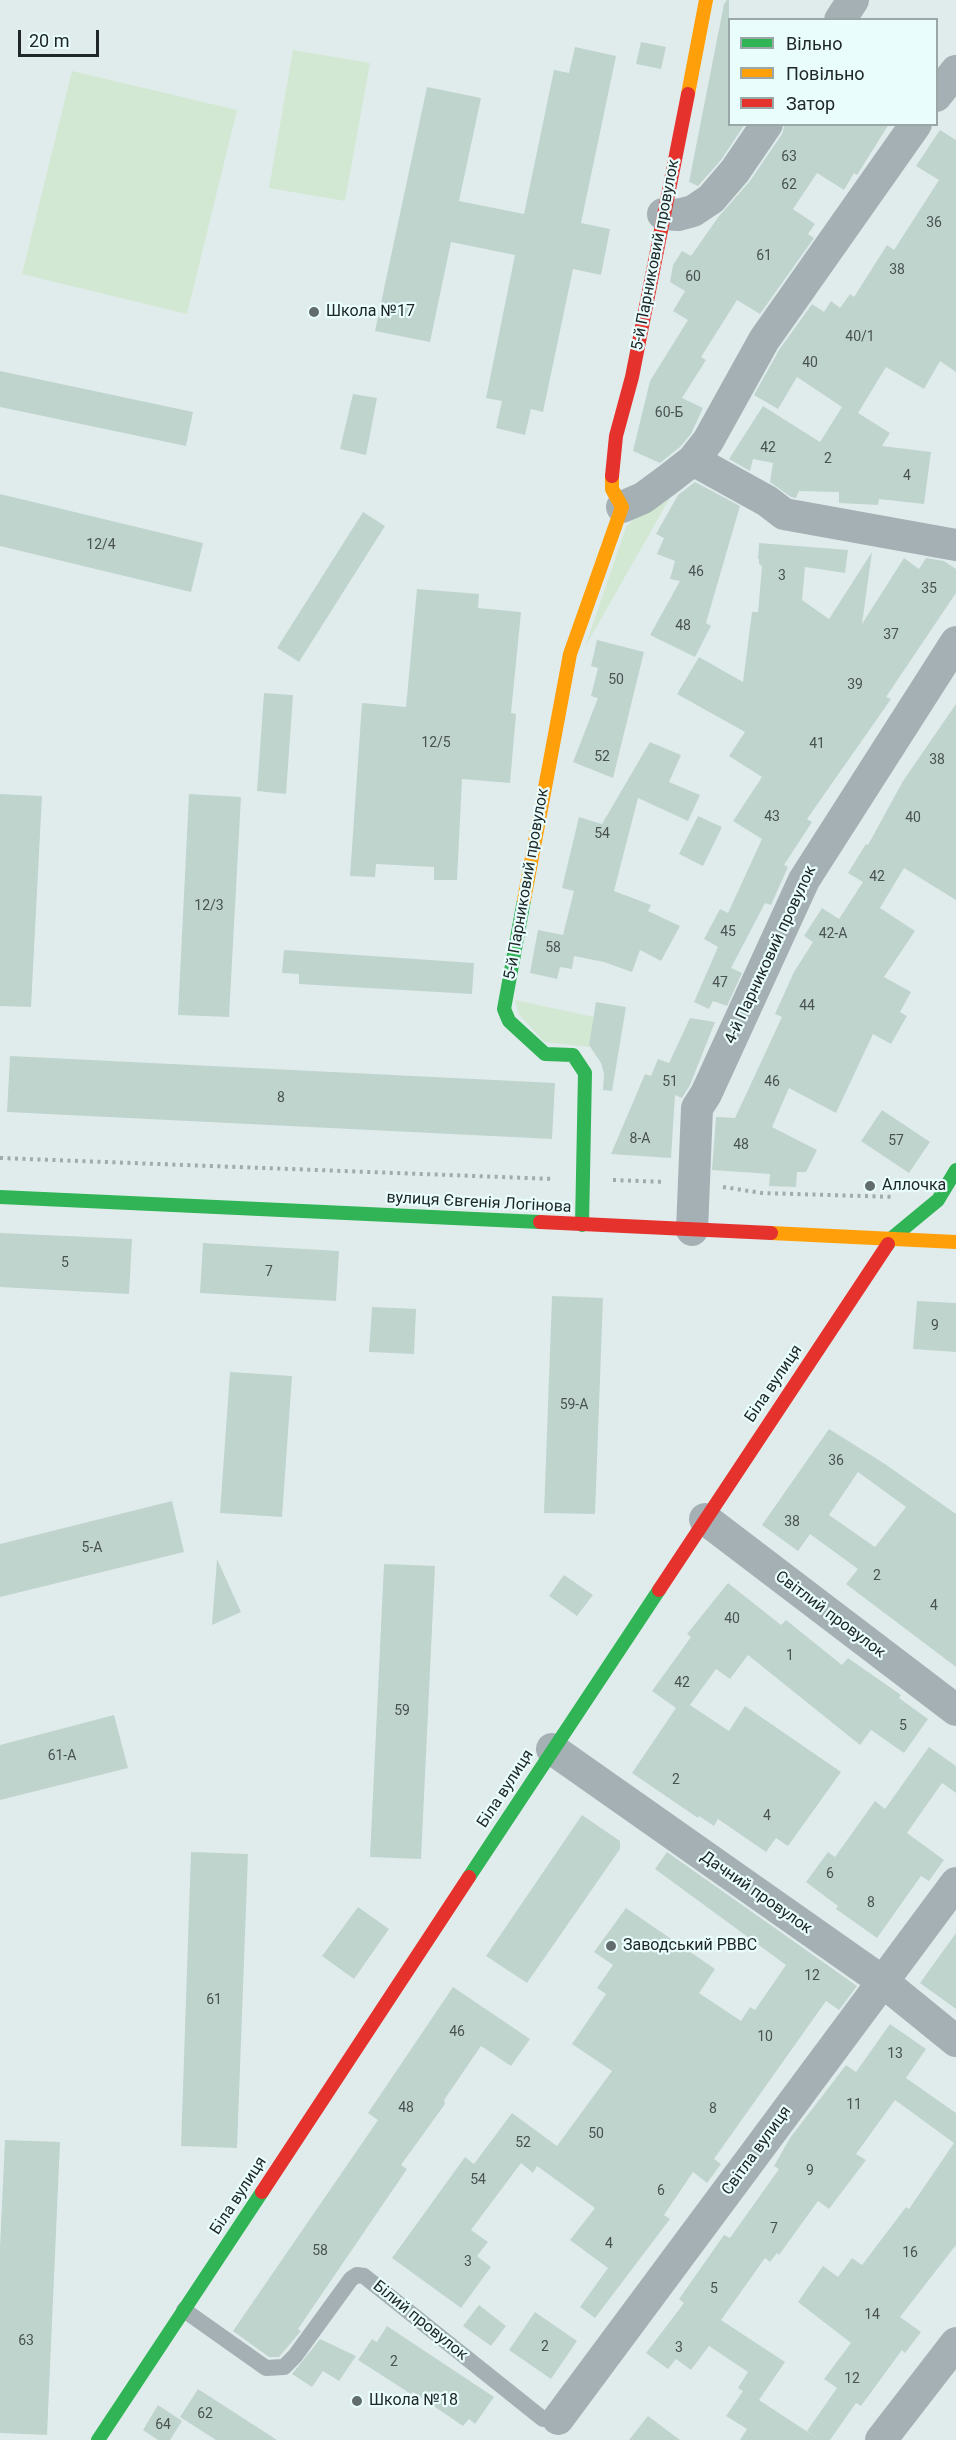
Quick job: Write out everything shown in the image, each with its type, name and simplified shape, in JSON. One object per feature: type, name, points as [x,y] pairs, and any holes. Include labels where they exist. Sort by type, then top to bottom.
[{"type":"street","name":"5-й Парниковий провулок","points":[[582,1225],[585,1073],[573,1055],[545,1054],[509,1021],[504,1009],[570,654],[622,507],[612,489],[612,461],[616,436],[632,377],[706,0]]},
{"type":"street","points":[[841,18],[853,0]]},
{"type":"street","points":[[938,94],[956,71]]},
{"type":"street","points":[[663,214],[678,215],[693,211],[711,199],[735,171],[766,126]]},
{"type":"street","points":[[622,507],[643,498],[693,460],[708,441],[764,340],[915,126]]},
{"type":"street","points":[[693,460],[767,501],[784,514],[956,545]]},
{"type":"street","name":"4-й Парниковий провулок","points":[[692,1230],[697,1108],[706,1094],[804,880],[956,642]]},
{"type":"street","name":"Біла вулиця","points":[[98,2440],[552,1749],[892,1238],[938,1200],[956,1170]]},
{"type":"street","name":"вулиця Євгенія Логінова","points":[[0,1197],[956,1242]]},
{"type":"street","name":"Світлий провулок","points":[[705,1519],[956,1710]]},
{"type":"street","name":"Дачний провулок","points":[[552,1749],[882,1982],[956,2041]]},
{"type":"street","name":"Світла вулиця","points":[[558,2419],[956,1883]]},
{"type":"street","points":[[881,2440],[956,2343]]},
{"type":"lane","name":"Білий провулок","points":[[184,2310],[266,2368],[284,2367],[295,2356],[351,2279],[357,2275],[364,2276],[543,2420],[558,2419]]},
{"type":"path","points":[[0,1158],[508,1179],[694,1183],[762,1193],[897,1197]]},
{"type":"green space","points":[[293,50],[370,63],[345,201],[269,188]]},
{"type":"green space","points":[[72,71],[237,110],[187,314],[22,274]]},
{"type":"green space","points":[[680,480],[585,647],[626,527],[672,482]]},
{"type":"green space","points":[[515,1000],[594,1017],[589,1047],[544,1042],[519,1014]]},
{"type":"building","points":[[729,0],[728,126],[744,126],[721,160],[698,186],[689,182],[724,4]]},
{"type":"building","points":[[641,42],[666,47],[661,69],[636,64]]},
{"type":"building","points":[[575,47],[616,56],[581,223],[610,229],[601,275],[573,269],[543,412],[531,409],[525,435],[496,428],[502,401],[486,398],[515,255],[451,242],[430,342],[375,331],[427,87],[481,98],[459,201],[524,214],[554,70],[569,73]]},
{"type":"building","points":[[784,126],[888,126],[857,175],[854,173],[844,190],[817,173],[793,209],[815,224],[808,234],[814,238],[760,314],[737,300],[701,357],[706,360],[682,398],[703,408],[691,434],[680,447],[660,463],[633,451],[650,381],[688,320],[673,311],[685,291],[670,282],[673,265],[682,251],[691,256],[719,216],[750,181],[782,134]]},
{"type":"building","points":[[940,130],[956,140],[956,372],[940,361],[924,389],[886,367],[858,413],[890,433],[882,446],[931,452],[924,504],[879,499],[878,505],[839,503],[839,492],[799,491],[796,498],[791,497],[770,482],[773,463],[753,459],[750,471],[729,459],[763,406],[820,442],[842,407],[797,377],[778,409],[754,395],[779,350],[812,304],[824,312],[831,301],[840,308],[850,294],[854,297],[887,245],[894,250],[939,180],[916,166]]},
{"type":"building","points":[[0,371],[193,412],[186,446],[0,407]]},
{"type":"building","points":[[353,394],[377,398],[366,455],[340,449]]},
{"type":"building","points":[[695,482],[740,506],[706,623],[711,626],[695,657],[650,635],[680,581],[670,579],[675,561],[657,554],[664,538],[656,534],[678,495]]},
{"type":"building","points":[[0,494],[203,543],[191,592],[0,546]]},
{"type":"building","points":[[363,512],[385,526],[299,662],[277,648]]},
{"type":"building","points":[[759,543],[848,550],[845,573],[805,567],[802,600],[829,619],[872,552],[862,624],[904,558],[919,569],[926,558],[944,561],[956,569],[956,593],[886,697],[891,699],[807,819],[812,822],[784,865],[788,867],[771,905],[765,903],[731,968],[742,973],[727,1006],[713,1001],[709,1009],[694,1002],[718,947],[704,939],[720,909],[728,913],[762,839],[733,821],[762,777],[729,756],[745,732],[677,694],[699,657],[743,682],[752,612],[758,612],[762,566],[758,559]]},
{"type":"building","points":[[417,589],[479,594],[478,608],[521,612],[511,713],[516,714],[510,783],[462,779],[457,880],[434,880],[434,867],[376,864],[375,877],[350,876],[362,703],[406,707]]},
{"type":"building","points":[[597,640],[644,652],[613,778],[573,762],[598,698],[591,696],[598,668],[591,666]]},
{"type":"building","points":[[264,693],[293,695],[286,794],[257,791]]},
{"type":"building","points":[[956,704],[956,900],[904,868],[880,908],[915,931],[884,977],[911,992],[900,1012],[907,1016],[891,1044],[873,1034],[836,1113],[789,1088],[772,1127],[817,1150],[806,1172],[797,1172],[796,1187],[769,1186],[770,1174],[712,1170],[716,1117],[735,1118],[782,1017],[775,1014],[794,972],[813,942],[804,936],[822,908],[839,919],[863,882],[848,873],[866,844],[868,845],[903,781]]},
{"type":"building","points":[[650,742],[681,755],[669,782],[700,795],[688,821],[638,798],[614,891],[651,905],[648,911],[680,926],[661,961],[640,950],[632,972],[604,962],[574,956],[572,969],[560,967],[557,979],[530,973],[538,930],[563,935],[574,891],[562,888],[579,817],[602,824]]},
{"type":"building","points":[[0,794],[42,796],[31,1007],[0,1006]]},
{"type":"building","points":[[189,794],[241,797],[229,1017],[178,1015]]},
{"type":"building","points":[[698,816],[722,827],[703,866],[679,854]]},
{"type":"building","points":[[284,950],[474,963],[472,994],[299,984],[299,974],[282,973]]},
{"type":"building","points":[[596,1002],[626,1007],[612,1091],[603,1090],[604,1073],[601,1063],[589,1045]]},
{"type":"building","points":[[690,1018],[715,1022],[690,1085],[682,1098],[675,1095],[671,1158],[611,1154],[645,1074],[651,1076],[658,1059],[669,1063]]},
{"type":"building","points":[[10,1056],[555,1083],[552,1139],[7,1112]]},
{"type":"building","points":[[882,1110],[930,1142],[909,1173],[861,1141]]},
{"type":"building","points":[[0,1233],[132,1239],[129,1294],[0,1287]]},
{"type":"building","points":[[203,1243],[339,1251],[336,1301],[200,1293]]},
{"type":"building","points":[[552,1296],[603,1298],[595,1514],[544,1513]]},
{"type":"building","points":[[917,1301],[956,1303],[956,1352],[913,1349]]},
{"type":"building","points":[[372,1307],[416,1309],[414,1354],[369,1352]]},
{"type":"building","points":[[230,1372],[292,1376],[282,1517],[220,1513]]},
{"type":"building","points":[[829,1429],[885,1464],[956,1514],[956,1667],[846,1584],[858,1569],[810,1534],[798,1551],[762,1525]],"holes":[[[858,1472],[906,1507],[875,1547],[829,1515]]]},
{"type":"building","points":[[172,1501],[184,1552],[0,1597],[0,1544]]},
{"type":"building","points":[[217,1559],[241,1612],[212,1625]]},
{"type":"building","points":[[384,1564],[435,1566],[421,1859],[370,1857]]},
{"type":"building","points":[[564,1575],[593,1595],[577,1616],[549,1596]]},
{"type":"building","points":[[728,1583],[781,1625],[786,1620],[842,1665],[848,1658],[901,1695],[899,1698],[928,1719],[904,1753],[871,1730],[860,1745],[748,1655],[730,1679],[716,1669],[690,1705],[729,1731],[745,1706],[841,1772],[788,1846],[776,1838],[766,1852],[718,1819],[714,1826],[699,1816],[698,1818],[632,1773],[676,1708],[652,1691],[691,1637],[687,1634]]},
{"type":"building","points":[[114,1715],[128,1768],[0,1800],[0,1745]]},
{"type":"building","points":[[929,1747],[956,1766],[956,1793],[942,1783],[907,1833],[944,1860],[929,1881],[921,1876],[877,1938],[836,1909],[838,1906],[806,1882],[828,1852],[835,1857],[875,1801],[885,1809]]},
{"type":"building","points":[[582,1815],[620,1841],[620,1849],[527,1983],[486,1956]]},
{"type":"building","points":[[191,1852],[248,1854],[237,2148],[181,2146]]},
{"type":"building","points":[[667,1852],[857,1986],[839,2010],[826,2001],[714,2159],[721,2164],[707,2183],[693,2172],[664,2215],[670,2219],[595,2318],[580,2307],[608,2268],[570,2240],[595,2208],[537,2166],[533,2173],[521,2163],[471,2230],[488,2242],[477,2256],[491,2267],[461,2308],[392,2258],[465,2157],[474,2164],[512,2113],[557,2146],[612,2071],[572,2044],[606,1994],[597,1988],[613,1965],[594,1952],[626,1908],[715,1969],[699,1993],[741,2021],[750,2007],[755,2010],[786,1965],[655,1869]]},
{"type":"building","points":[[358,1907],[389,1929],[354,1979],[322,1956]]},
{"type":"building","points":[[956,1933],[956,2009],[920,1983]]},
{"type":"building","points":[[453,1987],[530,2039],[511,2066],[481,2046],[444,2100],[445,2104],[401,2165],[407,2169],[298,2329],[301,2331],[279,2357],[269,2357],[233,2331],[378,2120],[368,2113]]},
{"type":"building","points":[[890,2024],[926,2049],[906,2078],[956,2113],[956,2245],[900,2317],[921,2332],[905,2353],[902,2350],[861,2406],[856,2403],[830,2440],[740,2440],[747,2429],[726,2416],[743,2391],[738,2388],[748,2372],[709,2346],[691,2370],[676,2359],[668,2369],[646,2353],[684,2303],[679,2299],[724,2235],[730,2238],[779,2169],[774,2166],[790,2138],[846,2065],[856,2072]],"holes":[[[895,2100],[954,2143],[909,2209],[906,2207],[862,2265],[852,2258],[838,2277],[823,2266],[798,2302],[851,2343],[824,2379],[837,2388],[807,2431],[820,2440],[759,2400],[785,2362],[721,2320],[765,2258],[770,2262],[777,2253],[779,2255],[818,2201],[829,2209],[866,2160],[856,2154]]]},
{"type":"building","points":[[5,2140],[60,2142],[47,2435],[0,2433],[0,2248]]},
{"type":"building","points":[[479,2305],[506,2326],[491,2346],[463,2326]]},
{"type":"building","points":[[535,2312],[577,2341],[551,2379],[509,2350]]},
{"type":"building","points":[[387,2326],[494,2397],[475,2424],[469,2419],[463,2426],[413,2392],[411,2394],[358,2360],[372,2339],[377,2342]]},
{"type":"building","points":[[320,2339],[356,2356],[339,2381],[323,2371],[312,2387],[292,2374]]},
{"type":"building","points":[[198,2389],[277,2440],[216,2440],[180,2417]]},
{"type":"building","points":[[158,2405],[182,2421],[170,2440],[158,2440],[143,2430]]},
{"type":"building","points":[[648,2416],[680,2440],[629,2440]]},
{"type":"traffic: fast","points":[[524,900],[504,1009],[509,1021],[545,1054],[573,1055],[585,1073],[582,1225]]},
{"type":"traffic: fast","points":[[888,1244],[892,1238],[938,1200],[956,1170]]},
{"type":"traffic: fast","points":[[0,1197],[540,1222]]},
{"type":"traffic: fast","points":[[469,1877],[659,1590]]},
{"type":"traffic: fast","points":[[98,2440],[262,2192]]},
{"type":"traffic: slow","points":[[688,94],[706,0]]},
{"type":"traffic: slow","points":[[524,900],[570,654],[622,507],[612,489],[612,476]]},
{"type":"traffic: slow","points":[[771,1233],[956,1242]]},
{"type":"traffic: jam","points":[[612,476],[616,436],[632,377],[688,94]]},
{"type":"traffic: jam","points":[[540,1222],[771,1233]]},
{"type":"traffic: jam","points":[[659,1590],[888,1244]]},
{"type":"traffic: jam","points":[[262,2192],[469,1877]]},
{"type":"place","name":"Школа №17","points":[[314,312]]},
{"type":"place","name":"Аллочка","points":[[870,1186]]},
{"type":"place","name":"Заводський РВВС","points":[[611,1946]]},
{"type":"place","name":"Школа №18","points":[[357,2401]]}]
